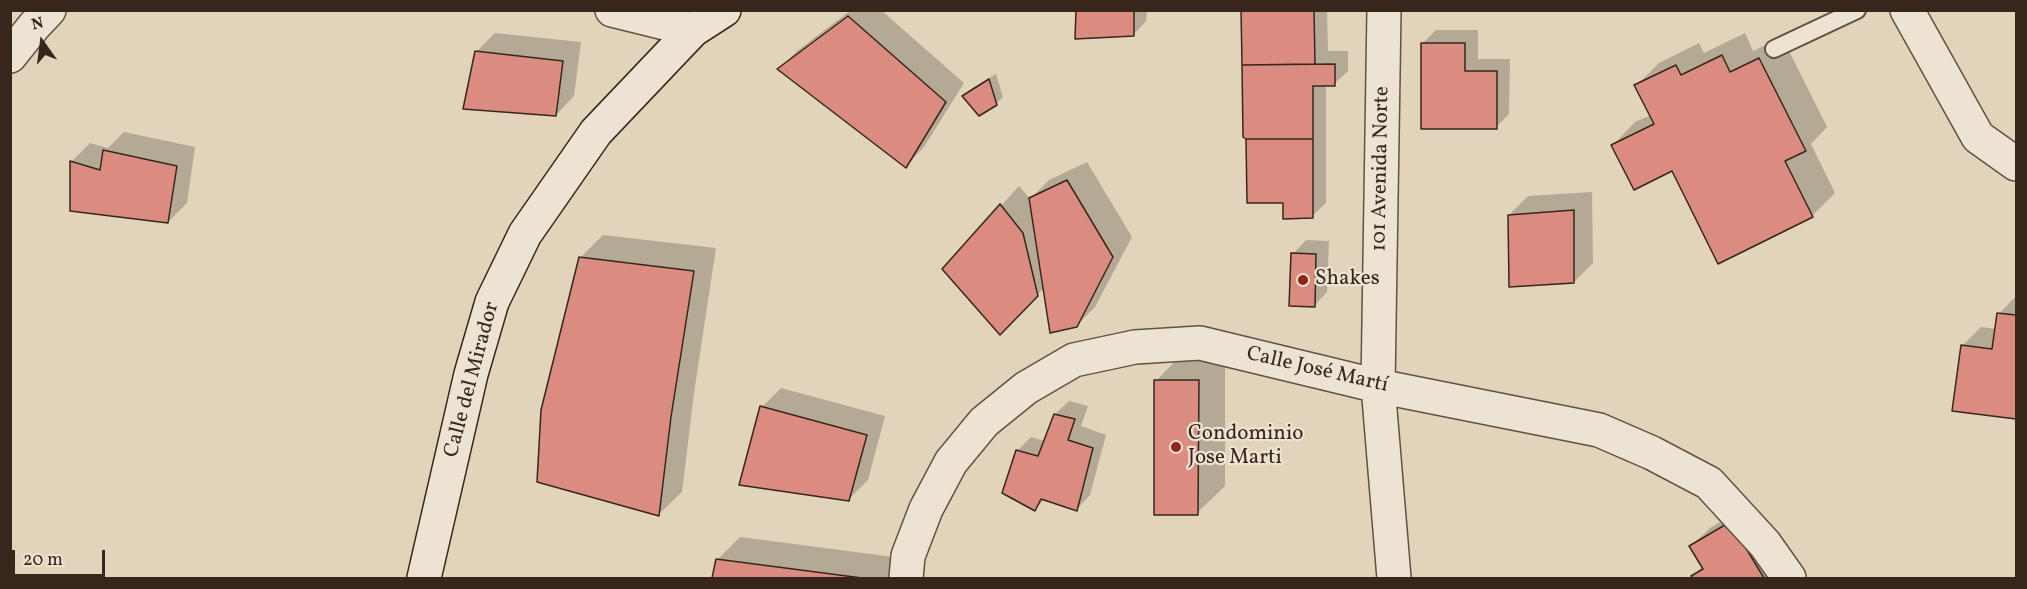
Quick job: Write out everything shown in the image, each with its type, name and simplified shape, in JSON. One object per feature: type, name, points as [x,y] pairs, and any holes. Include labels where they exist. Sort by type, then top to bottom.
[{"type":"street","points":[[10,56],[49,10]]},
{"type":"street","points":[[612,10],[693,30]]},
{"type":"street","name":"Calle del Mirador","points":[[424,579],[471,374],[492,302],[525,234],[596,132],[693,30],[724,10]]},
{"type":"street","name":"101 Avenida Norte","points":[[1384,10],[1378,386],[1394,579]]},
{"type":"street","points":[[1908,10],[1978,137],[2016,164]]},
{"type":"street","name":"Calle José Martí","points":[[906,579],[908,556],[926,508],[951,462],[984,422],[1026,388],[1074,360],[1135,347],[1200,343],[1378,386],[1599,430],[1652,453],[1709,483],[1765,544],[1789,579]]},
{"type":"lane","points":[[1774,49],[1857,10]]},
{"type":"building","points":[[1076,10],[1134,10],[1134,36],[1075,39]]},
{"type":"building","points":[[1241,10],[1314,10],[1315,64],[1242,65]]},
{"type":"building","points":[[848,16],[946,102],[906,168],[777,69]]},
{"type":"building","points":[[1421,43],[1465,43],[1465,71],[1497,71],[1497,129],[1421,129]]},
{"type":"building","points":[[475,51],[563,61],[556,116],[463,109]]},
{"type":"building","points":[[1722,55],[1730,72],[1759,58],[1806,151],[1785,161],[1813,217],[1718,264],[1672,171],[1634,190],[1611,145],[1654,124],[1634,85],[1676,65],[1681,75]]},
{"type":"building","points":[[1335,64],[1335,86],[1313,86],[1313,139],[1246,139],[1243,137],[1242,65]]},
{"type":"building","points":[[989,79],[997,105],[979,116],[962,96]]},
{"type":"building","points":[[1246,139],[1313,139],[1313,218],[1283,219],[1283,203],[1247,203]]},
{"type":"building","points":[[103,150],[177,166],[168,223],[70,211],[70,161],[100,170]]},
{"type":"building","points":[[1067,180],[1113,257],[1077,327],[1050,333],[1029,198]]},
{"type":"building","points":[[1000,204],[1023,233],[1038,296],[1000,335],[942,269]]},
{"type":"building","points":[[1574,210],[1574,283],[1509,287],[1508,215]]},
{"type":"building","name":"Shakes","points":[[1291,253],[1316,254],[1315,307],[1289,306]]},
{"type":"building","points":[[579,257],[694,271],[671,417],[659,516],[537,482],[541,410]]},
{"type":"building","points":[[1997,313],[2016,315],[2016,419],[1952,411],[1961,345],[1992,349]]},
{"type":"building","name":"Condominio Jose Marti","points":[[1154,380],[1199,380],[1198,515],[1154,515]]},
{"type":"building","points":[[760,406],[867,435],[849,501],[739,485]]},
{"type":"building","points":[[1054,414],[1075,419],[1068,440],[1093,448],[1077,511],[1041,499],[1035,511],[1002,493],[1016,450],[1038,456]]},
{"type":"building","points":[[1730,522],[1764,578],[1693,578],[1691,576],[1703,569],[1689,546]]},
{"type":"building","points":[[716,559],[862,578],[712,578]]},
{"type":"place","name":"Shakes","points":[[1303,280]]},
{"type":"place","name":"Condominio Jose Marti","points":[[1176,447]]}]
